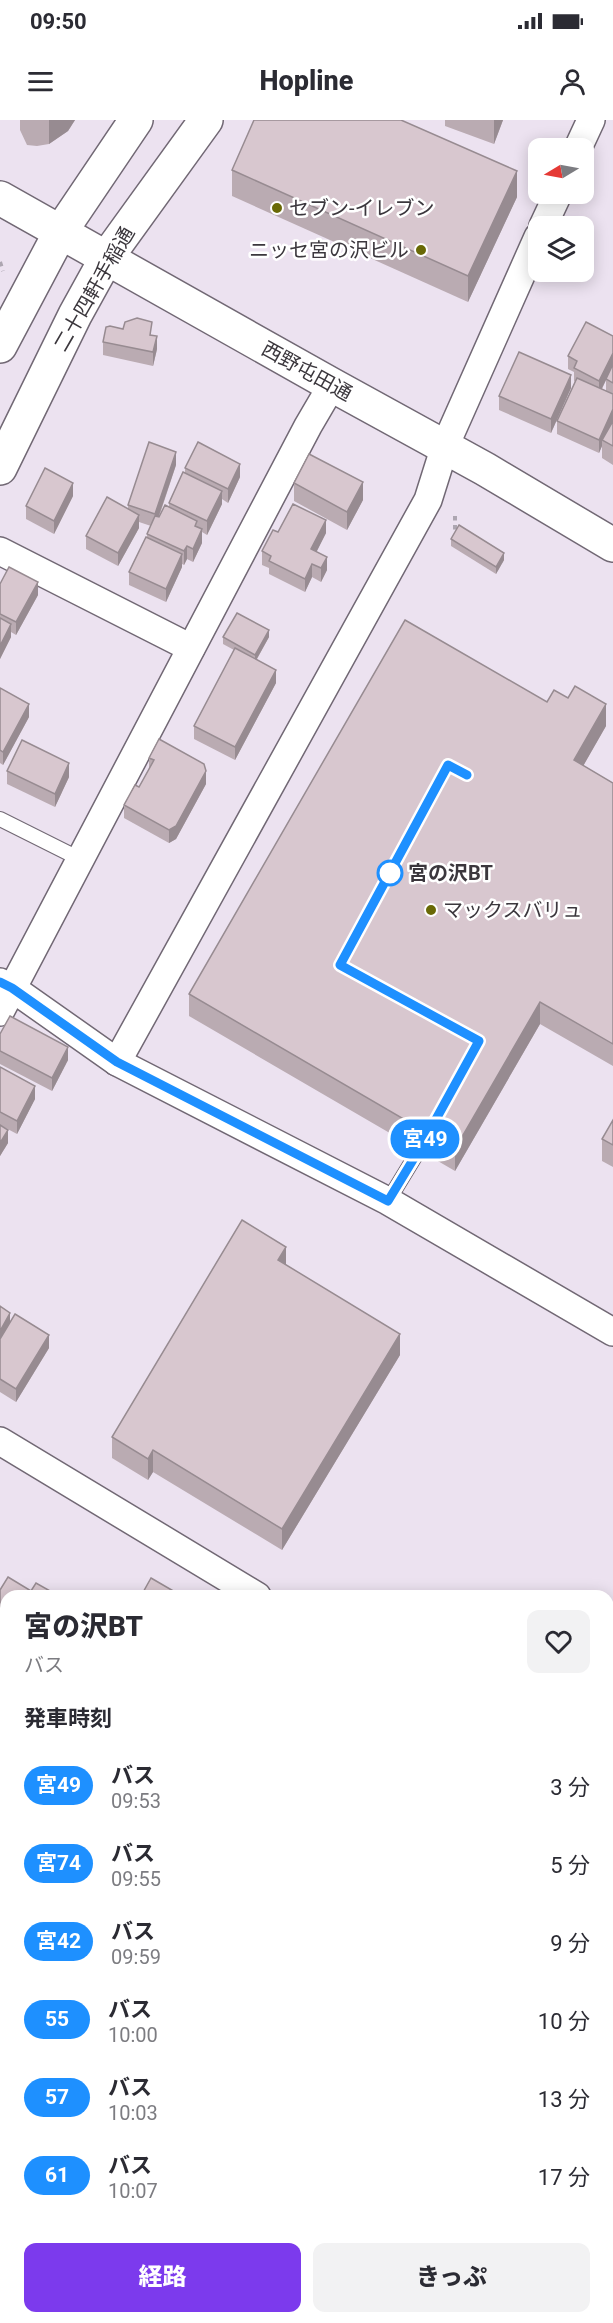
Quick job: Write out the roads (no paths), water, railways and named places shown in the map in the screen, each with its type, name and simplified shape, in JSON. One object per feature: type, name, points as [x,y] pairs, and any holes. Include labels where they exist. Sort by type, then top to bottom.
[{"type":"street","points":[[0,346],[61,231],[136,120]]},
{"type":"street","name":"二十四軒手稲通","points":[[0,468],[75,315],[107,257],[206,120]]},
{"type":"street","points":[[583,138],[591,120]]},
{"type":"street","name":"西野屯田通","points":[[0,198],[445,446],[613,545]]},
{"type":"street","points":[[117,1062],[428,500],[445,446],[528,259]]},
{"type":"street","points":[[0,1012],[6,985],[80,859],[308,426],[332,385]]},
{"type":"street","points":[[0,551],[191,648]]},
{"type":"street","points":[[6,985],[117,1062],[388,1201],[613,1332]]},
{"type":"street","points":[[0,1441],[247,1590]]},
{"type":"lane","points":[[0,819],[80,859]]},
{"type":"lane","points":[[388,1201],[419,1150]]},
{"type":"place","name":"セブン-イレブン","points":[[277,208]]},
{"type":"place","name":"ニッセ宮の沢ビル","points":[[421,250]]},
{"type":"place","name":"宮の沢BT","points":[[390,873]]},
{"type":"place","name":"マックスバリュ","points":[[431,910]]}]
